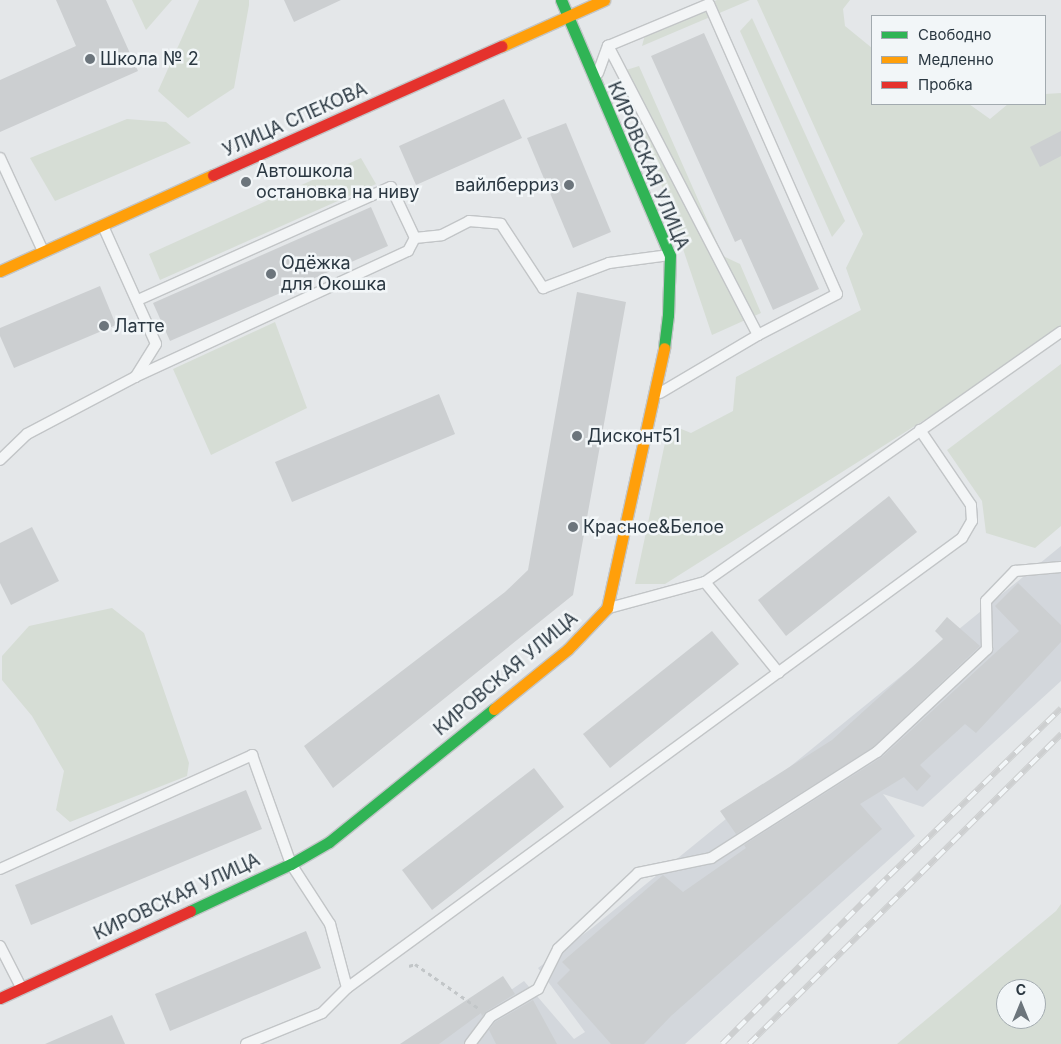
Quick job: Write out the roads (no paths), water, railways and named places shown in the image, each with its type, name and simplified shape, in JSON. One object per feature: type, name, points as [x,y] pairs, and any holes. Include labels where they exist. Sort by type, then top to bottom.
[{"type":"street","name":"КИРОВСКАЯ УЛИЦА","points":[[0,998],[291,864],[335,838],[568,648],[607,608],[664,347],[670,255],[561,0]]},
{"type":"street","name":"УЛИЦА СПЕКОВА","points":[[0,271],[604,0]]},
{"type":"lane","points":[[595,83],[608,46],[709,4],[838,294],[758,335],[653,397]]},
{"type":"lane","points":[[608,46],[758,335]]},
{"type":"lane","points":[[0,158],[44,252]]},
{"type":"lane","points":[[138,300],[391,187],[415,238]]},
{"type":"lane","points":[[415,238],[442,235],[469,221],[502,224],[543,288],[609,263],[670,255]]},
{"type":"lane","points":[[103,225],[156,344],[135,376]]},
{"type":"lane","points":[[0,460],[27,434],[135,376],[408,250],[415,238]]},
{"type":"lane","points":[[607,608],[706,582],[1061,332]]},
{"type":"lane","points":[[246,1044],[322,1014],[347,988],[962,538],[972,521],[972,505],[920,430]]},
{"type":"lane","points":[[470,1044],[490,1017],[538,989],[558,949],[638,873],[711,858],[878,752],[987,649],[986,601],[1016,571],[1061,567]]},
{"type":"lane","points":[[706,582],[779,673]]},
{"type":"lane","points":[[0,869],[252,755],[291,864],[330,924],[347,988]]},
{"type":"lane","points":[[0,946],[22,988]]},
{"type":"railway","points":[[722,1044],[889,876],[1061,708]]},
{"type":"railway","points":[[749,1044],[1061,734]]},
{"type":"place","name":"Школа № 2","points":[[90,59]]},
{"type":"place","name":"Автошкола остановка на ниву","points":[[246,182]]},
{"type":"place","name":"вайлберриз","points":[[569,185]]},
{"type":"place","name":"Одёжка для Окошка","points":[[271,274]]},
{"type":"place","name":"Латте","points":[[104,326]]},
{"type":"place","name":"Дисконт51","points":[[577,436]]},
{"type":"place","name":"Красное&Белое","points":[[573,527]]}]
